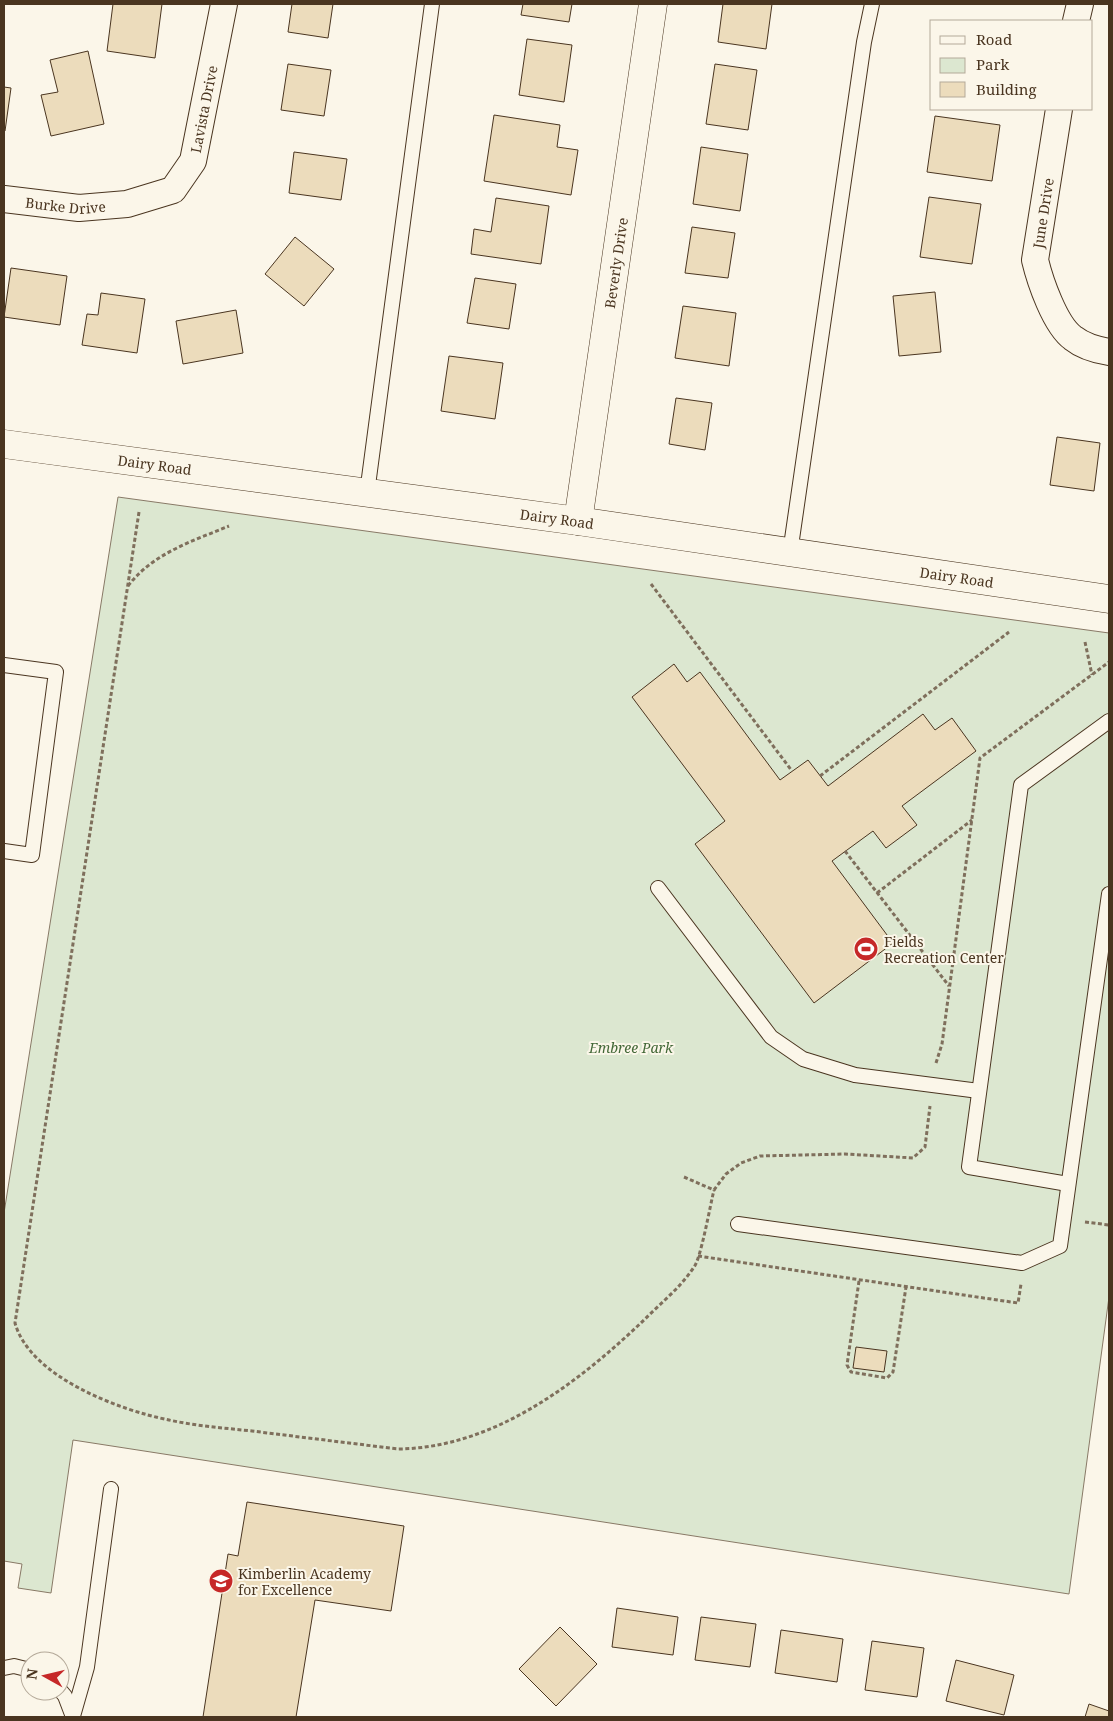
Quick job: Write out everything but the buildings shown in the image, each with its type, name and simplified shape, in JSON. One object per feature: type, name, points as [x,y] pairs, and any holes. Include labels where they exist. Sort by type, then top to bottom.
[{"type":"street","name":"Lavista Drive","points":[[128,204],[173,190],[193,161],[224,4]]},
{"type":"street","name":"Beverly Drive","points":[[578,521],[653,4]]},
{"type":"street","points":[[1076,20],[1080,4]]},
{"type":"street","name":"June Drive","points":[[1058,110],[1036,260],[1041,284],[1056,314],[1072,337],[1096,350],[1109,352]]},
{"type":"street","name":"Burke Drive","points":[[4,199],[79,208],[128,204]]},
{"type":"street","name":"Dairy Road","points":[[4,444],[578,521],[1109,599]]},
{"type":"lane","points":[[367,493],[432,4]]},
{"type":"lane","points":[[790,552],[864,42],[872,4]]},
{"type":"lane","points":[[4,665],[56,672],[32,855],[4,851]]},
{"type":"lane","points":[[1068,1184],[969,1167],[1021,785],[1109,721]]},
{"type":"lane","points":[[658,888],[771,1037],[803,1059],[855,1075],[979,1092]]},
{"type":"lane","points":[[738,1224],[1022,1263],[1060,1246],[1109,894]]},
{"type":"lane","points":[[73,1716],[87,1667],[111,1489]]},
{"type":"lane","points":[[4,1668],[14,1666],[20,1668]]},
{"type":"lane","points":[[67,1701],[73,1716]]},
{"type":"path","points":[[139,512],[15,1322],[18,1335],[29,1351],[50,1370],[85,1390],[127,1408],[168,1420],[398,1449],[425,1449],[456,1441],[532,1408],[615,1347],[673,1292],[696,1266],[714,1190],[726,1174],[741,1163],[760,1156],[845,1154],[913,1158],[925,1147],[933,1085],[950,987],[980,758],[1109,662]]},
{"type":"path","points":[[128,586],[138,573],[179,546],[229,526]]},
{"type":"path","points":[[651,584],[792,771]]},
{"type":"path","points":[[820,776],[1009,632]]},
{"type":"path","points":[[1085,642],[1092,675]]},
{"type":"path","points":[[878,893],[972,820]]},
{"type":"path","points":[[845,851],[950,987]]},
{"type":"path","points":[[684,1177],[714,1190]]},
{"type":"path","points":[[859,1281],[847,1365],[851,1372],[887,1378],[893,1372],[906,1287]]},
{"type":"green space","name":"Embree Park","points":[[118,497],[1109,633],[1109,1297],[1069,1594],[73,1440],[51,1593],[18,1588],[22,1564],[4,1561],[4,1213]]},
{"type":"place","name":"Fields Recreation Center","points":[[866,949]]},
{"type":"place","name":"Kimberlin Academy for Excellence","points":[[221,1581]]}]
